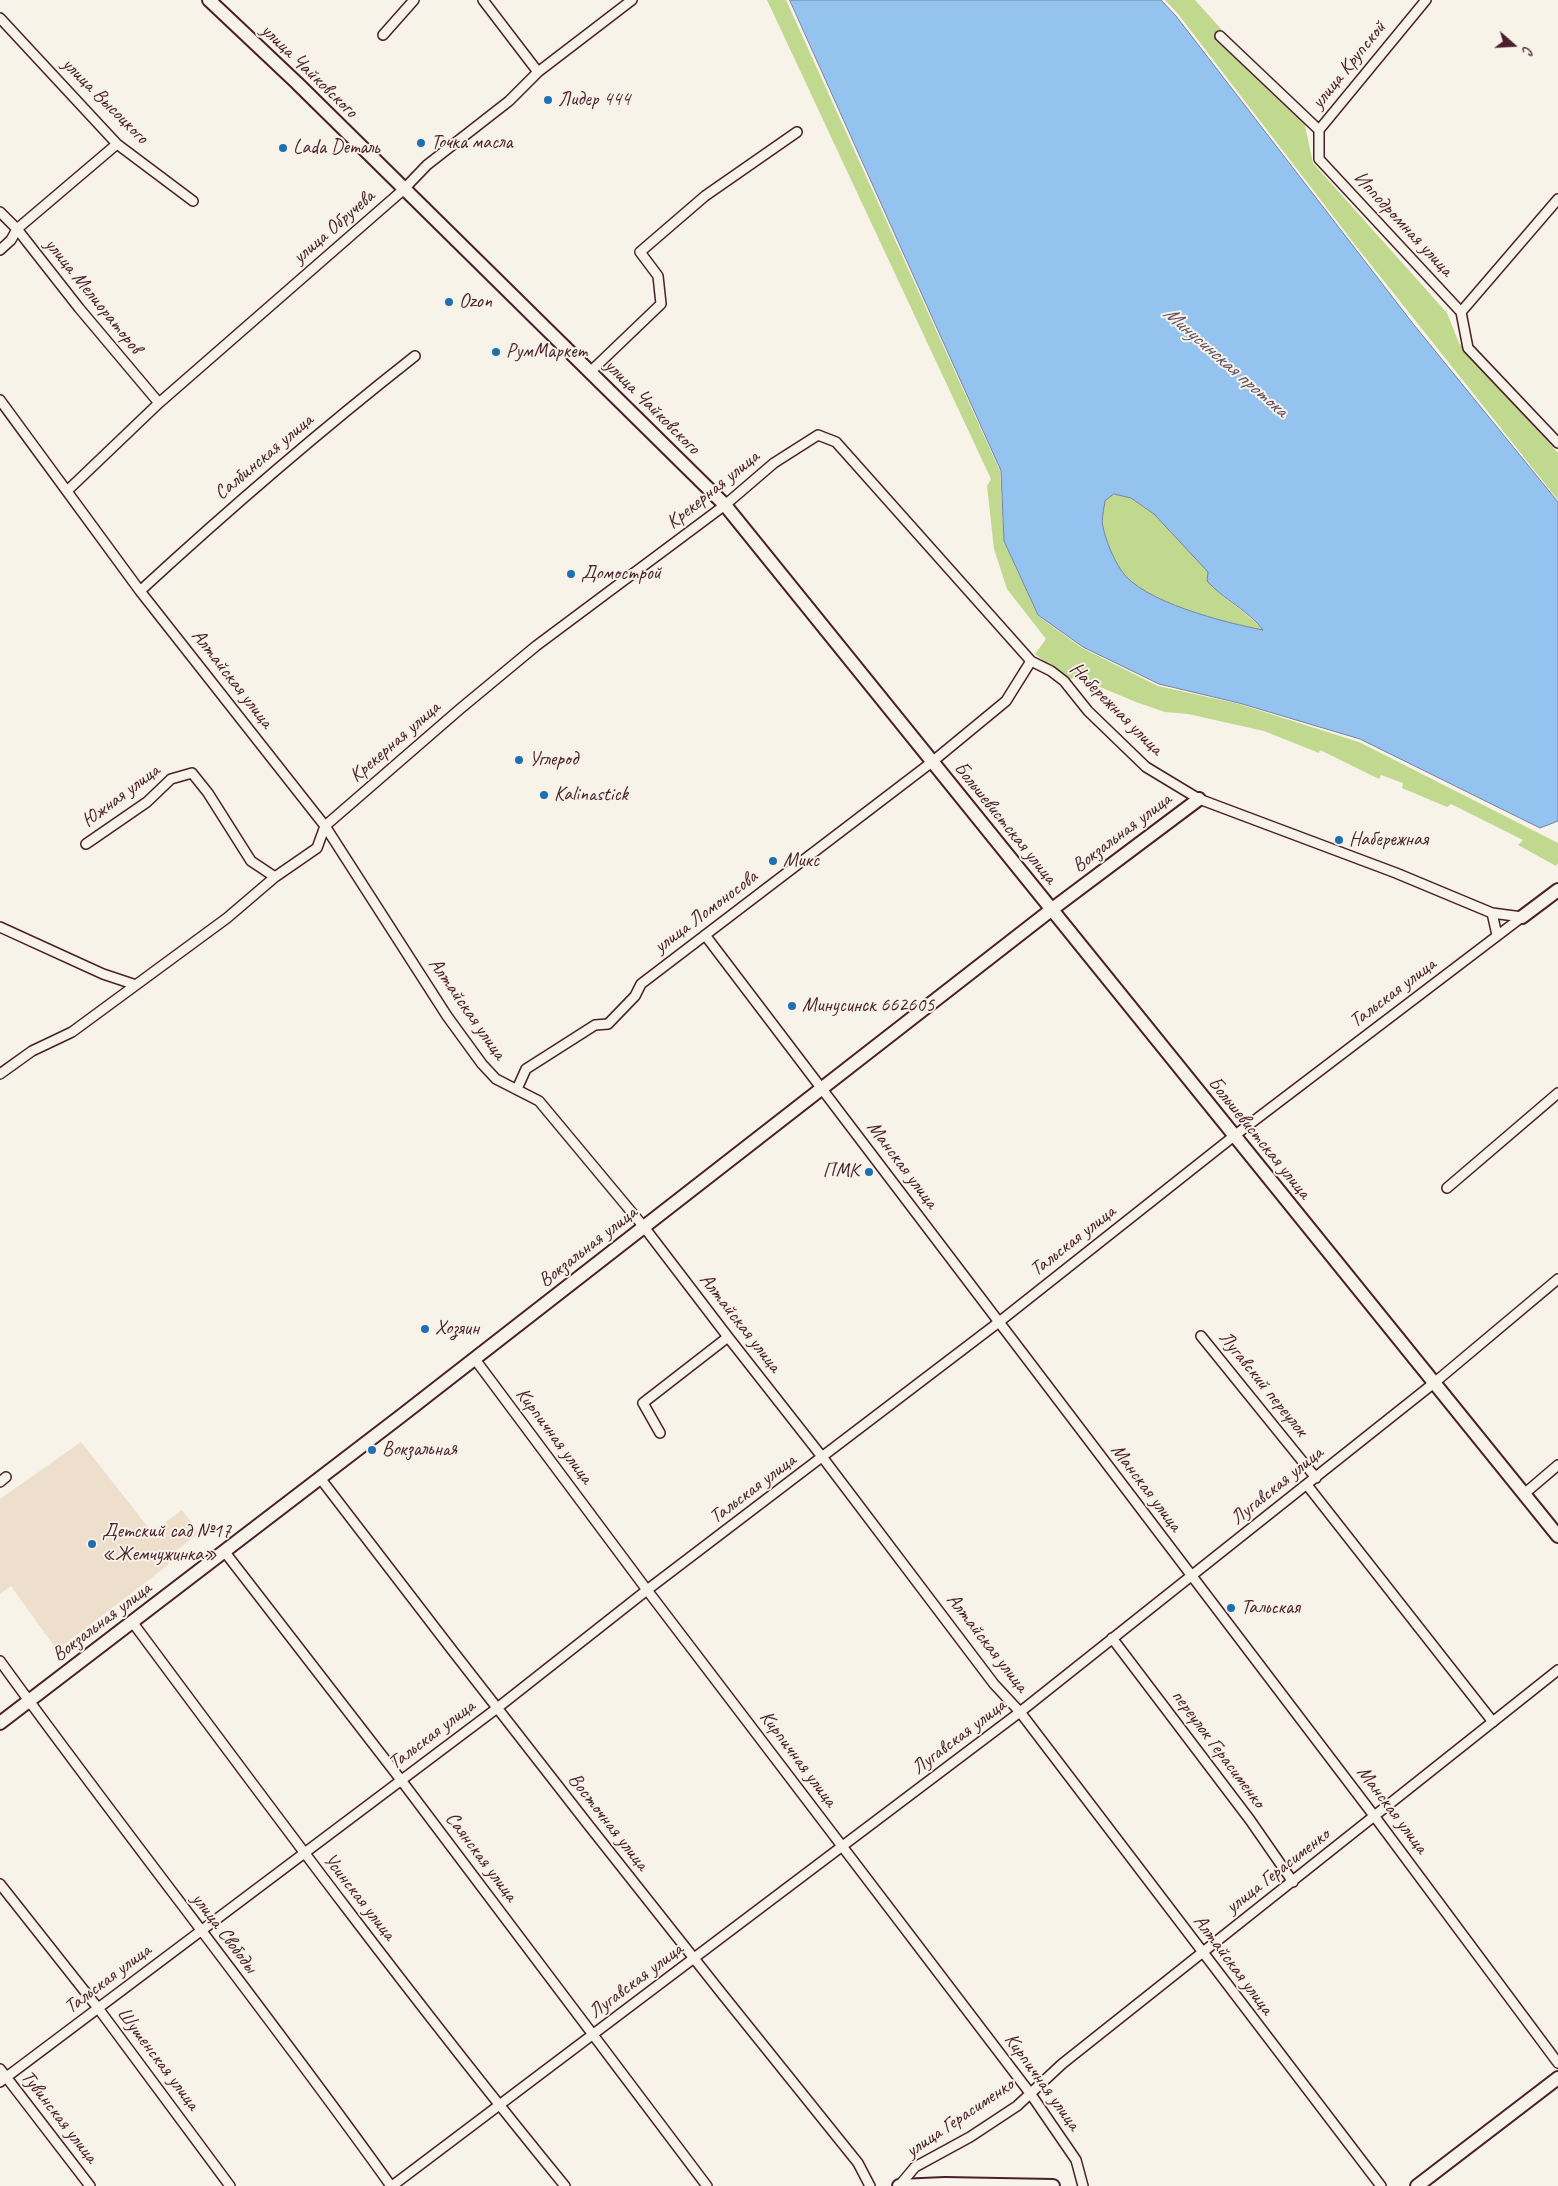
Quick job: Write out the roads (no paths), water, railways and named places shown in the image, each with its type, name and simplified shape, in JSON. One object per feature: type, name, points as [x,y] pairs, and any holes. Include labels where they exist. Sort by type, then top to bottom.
[{"type":"main road","name":"улица Чайковского","points":[[209,0],[297,83],[403,190],[725,505],[932,762]]},
{"type":"main road","name":"Большевистская улица","points":[[932,762],[1558,1536]]},
{"type":"main road","name":"Вокзальная улица","points":[[0,1723],[133,1623],[1051,910],[1199,799]]},
{"type":"main road","points":[[1522,917],[1558,890]]},
{"type":"main road","points":[[1417,2186],[1558,2078]]},
{"type":"main road","points":[[899,2186],[1053,2186]]},
{"type":"street","points":[[383,35],[414,0]]},
{"type":"street","points":[[483,0],[538,72]]},
{"type":"street","name":"улица Обручева","points":[[67,491],[159,402],[403,190],[427,165],[509,101],[538,72],[632,0]]},
{"type":"street","name":"улица Крупской","points":[[1319,130],[1426,0]]},
{"type":"street","name":"улица Высоцкого","points":[[0,18],[118,144],[192,201]]},
{"type":"street","points":[[1220,36],[1319,130]]},
{"type":"street","name":"Ипподромная улица","points":[[1319,130],[1319,159],[1460,312]]},
{"type":"street","points":[[590,372],[661,304],[658,276],[640,252],[705,196],[797,132]]},
{"type":"street","points":[[0,250],[11,240],[17,229],[118,144]]},
{"type":"street","points":[[1558,199],[1460,312],[1468,348],[1558,443]]},
{"type":"street","name":"улица Мелиораторов","points":[[0,212],[17,229],[79,308],[159,402]]},
{"type":"street","name":"Салбинская улица","points":[[140,591],[224,514],[357,401],[415,356]]},
{"type":"street","name":"Алтайская улица","points":[[0,400],[140,591],[325,826],[447,1016],[482,1064],[496,1079],[539,1102],[644,1227],[823,1458],[988,1676],[1020,1712],[1202,1954],[1381,2186]]},
{"type":"street","name":"Крекерная улица","points":[[0,1074],[32,1051],[72,1032],[227,918],[275,877],[317,848],[325,826],[536,646],[725,505],[774,463],[818,436]]},
{"type":"street","name":"Набережная улица","points":[[818,436],[836,442],[1031,661],[1051,671],[1064,681],[1088,710],[1146,767],[1199,799],[1396,873],[1492,913],[1522,917]]},
{"type":"street","name":"улица Ломоносова","points":[[517,1089],[526,1069],[595,1025],[608,1024],[634,996],[641,984],[932,762],[1006,701],[1031,661]]},
{"type":"street","name":"Южная улица","points":[[86,844],[147,802],[171,779],[192,773],[208,793],[251,861],[275,877]]},
{"type":"street","points":[[1492,913],[1497,935]]},
{"type":"street","name":"Тальская улица","points":[[3,2079],[304,1854],[647,1590],[823,1458],[1234,1136],[1522,917]]},
{"type":"street","points":[[0,927],[103,974],[136,985]]},
{"type":"street","name":"Манская улица","points":[[705,935],[1375,1817],[1558,2062]]},
{"type":"street","points":[[1447,1188],[1558,1093]]},
{"type":"street","name":"Лугавская улица","points":[[392,2186],[1020,1712],[1434,1384],[1558,1279]]},
{"type":"street","name":"Лугавский переулок","points":[[1201,1336],[1316,1478]]},
{"type":"street","points":[[660,1433],[643,1403],[728,1337]]},
{"type":"street","name":"Кирпичная улица","points":[[474,1358],[647,1590],[1030,2093],[1076,2160],[1083,2186]]},
{"type":"street","points":[[1524,1494],[1558,1466]]},
{"type":"street","name":"Восточная улица","points":[[320,1478],[496,1708],[693,1960],[858,2163],[870,2186]]},
{"type":"street","points":[[1307,1485],[1493,1722]]},
{"type":"street","name":"Саянская улица","points":[[224,1551],[401,1780],[707,2186]]},
{"type":"street","name":"Усинская улица","points":[[133,1623],[304,1854],[499,2106],[565,2186]]},
{"type":"street","name":"переулок Герасименко","points":[[1112,1638],[1250,1820],[1293,1882]]},
{"type":"street","name":"улица Свободы","points":[[0,1661],[201,1931],[320,2086],[392,2186]]},
{"type":"street","name":"улица Герасименко","points":[[899,2186],[915,2167],[970,2137],[1017,2106],[1062,2064],[1558,1670]]},
{"type":"street","name":"Шушенская улица","points":[[0,1884],[98,2008],[230,2186]]},
{"type":"street","name":"Тувинская улица","points":[[0,2069],[3,2079],[90,2186]]},
{"type":"water","name":"Минусинская протока","points":[[790,0],[1161,0],[1176,16],[1414,325],[1558,502],[1558,821],[1540,828],[1360,739],[1239,703],[1159,684],[1083,647],[1038,615],[1004,541],[1001,471]],"holes":[[[1114,494],[1131,498],[1154,514],[1208,572],[1207,581],[1263,630],[1186,609],[1147,592],[1131,581],[1121,570],[1113,555],[1102,521],[1105,501]]]},
{"type":"place","name":"Лидер 444","points":[[548,100]]},
{"type":"place","name":"Точка масла","points":[[421,143]]},
{"type":"place","name":"Lada Dеталь","points":[[283,148]]},
{"type":"place","name":"Ozon","points":[[449,302]]},
{"type":"place","name":"РумМаркет","points":[[496,352]]},
{"type":"place","name":"Домострой","points":[[571,574]]},
{"type":"place","name":"Углерод","points":[[519,760]]},
{"type":"place","name":"Kalinastick","points":[[544,795]]},
{"type":"place","name":"Набережная","points":[[1339,840]]},
{"type":"place","name":"Микс","points":[[773,861]]},
{"type":"place","name":"Минусинск 662605","points":[[792,1006]]},
{"type":"place","name":"ПМК","points":[[869,1172]]},
{"type":"place","name":"Хозяин","points":[[425,1329]]},
{"type":"place","name":"Вокзальная","points":[[372,1450]]},
{"type":"place","name":"Детский сад №17 «Жемчужинка»","points":[[92,1544]]},
{"type":"place","name":"Тальская","points":[[1231,1608]]}]
